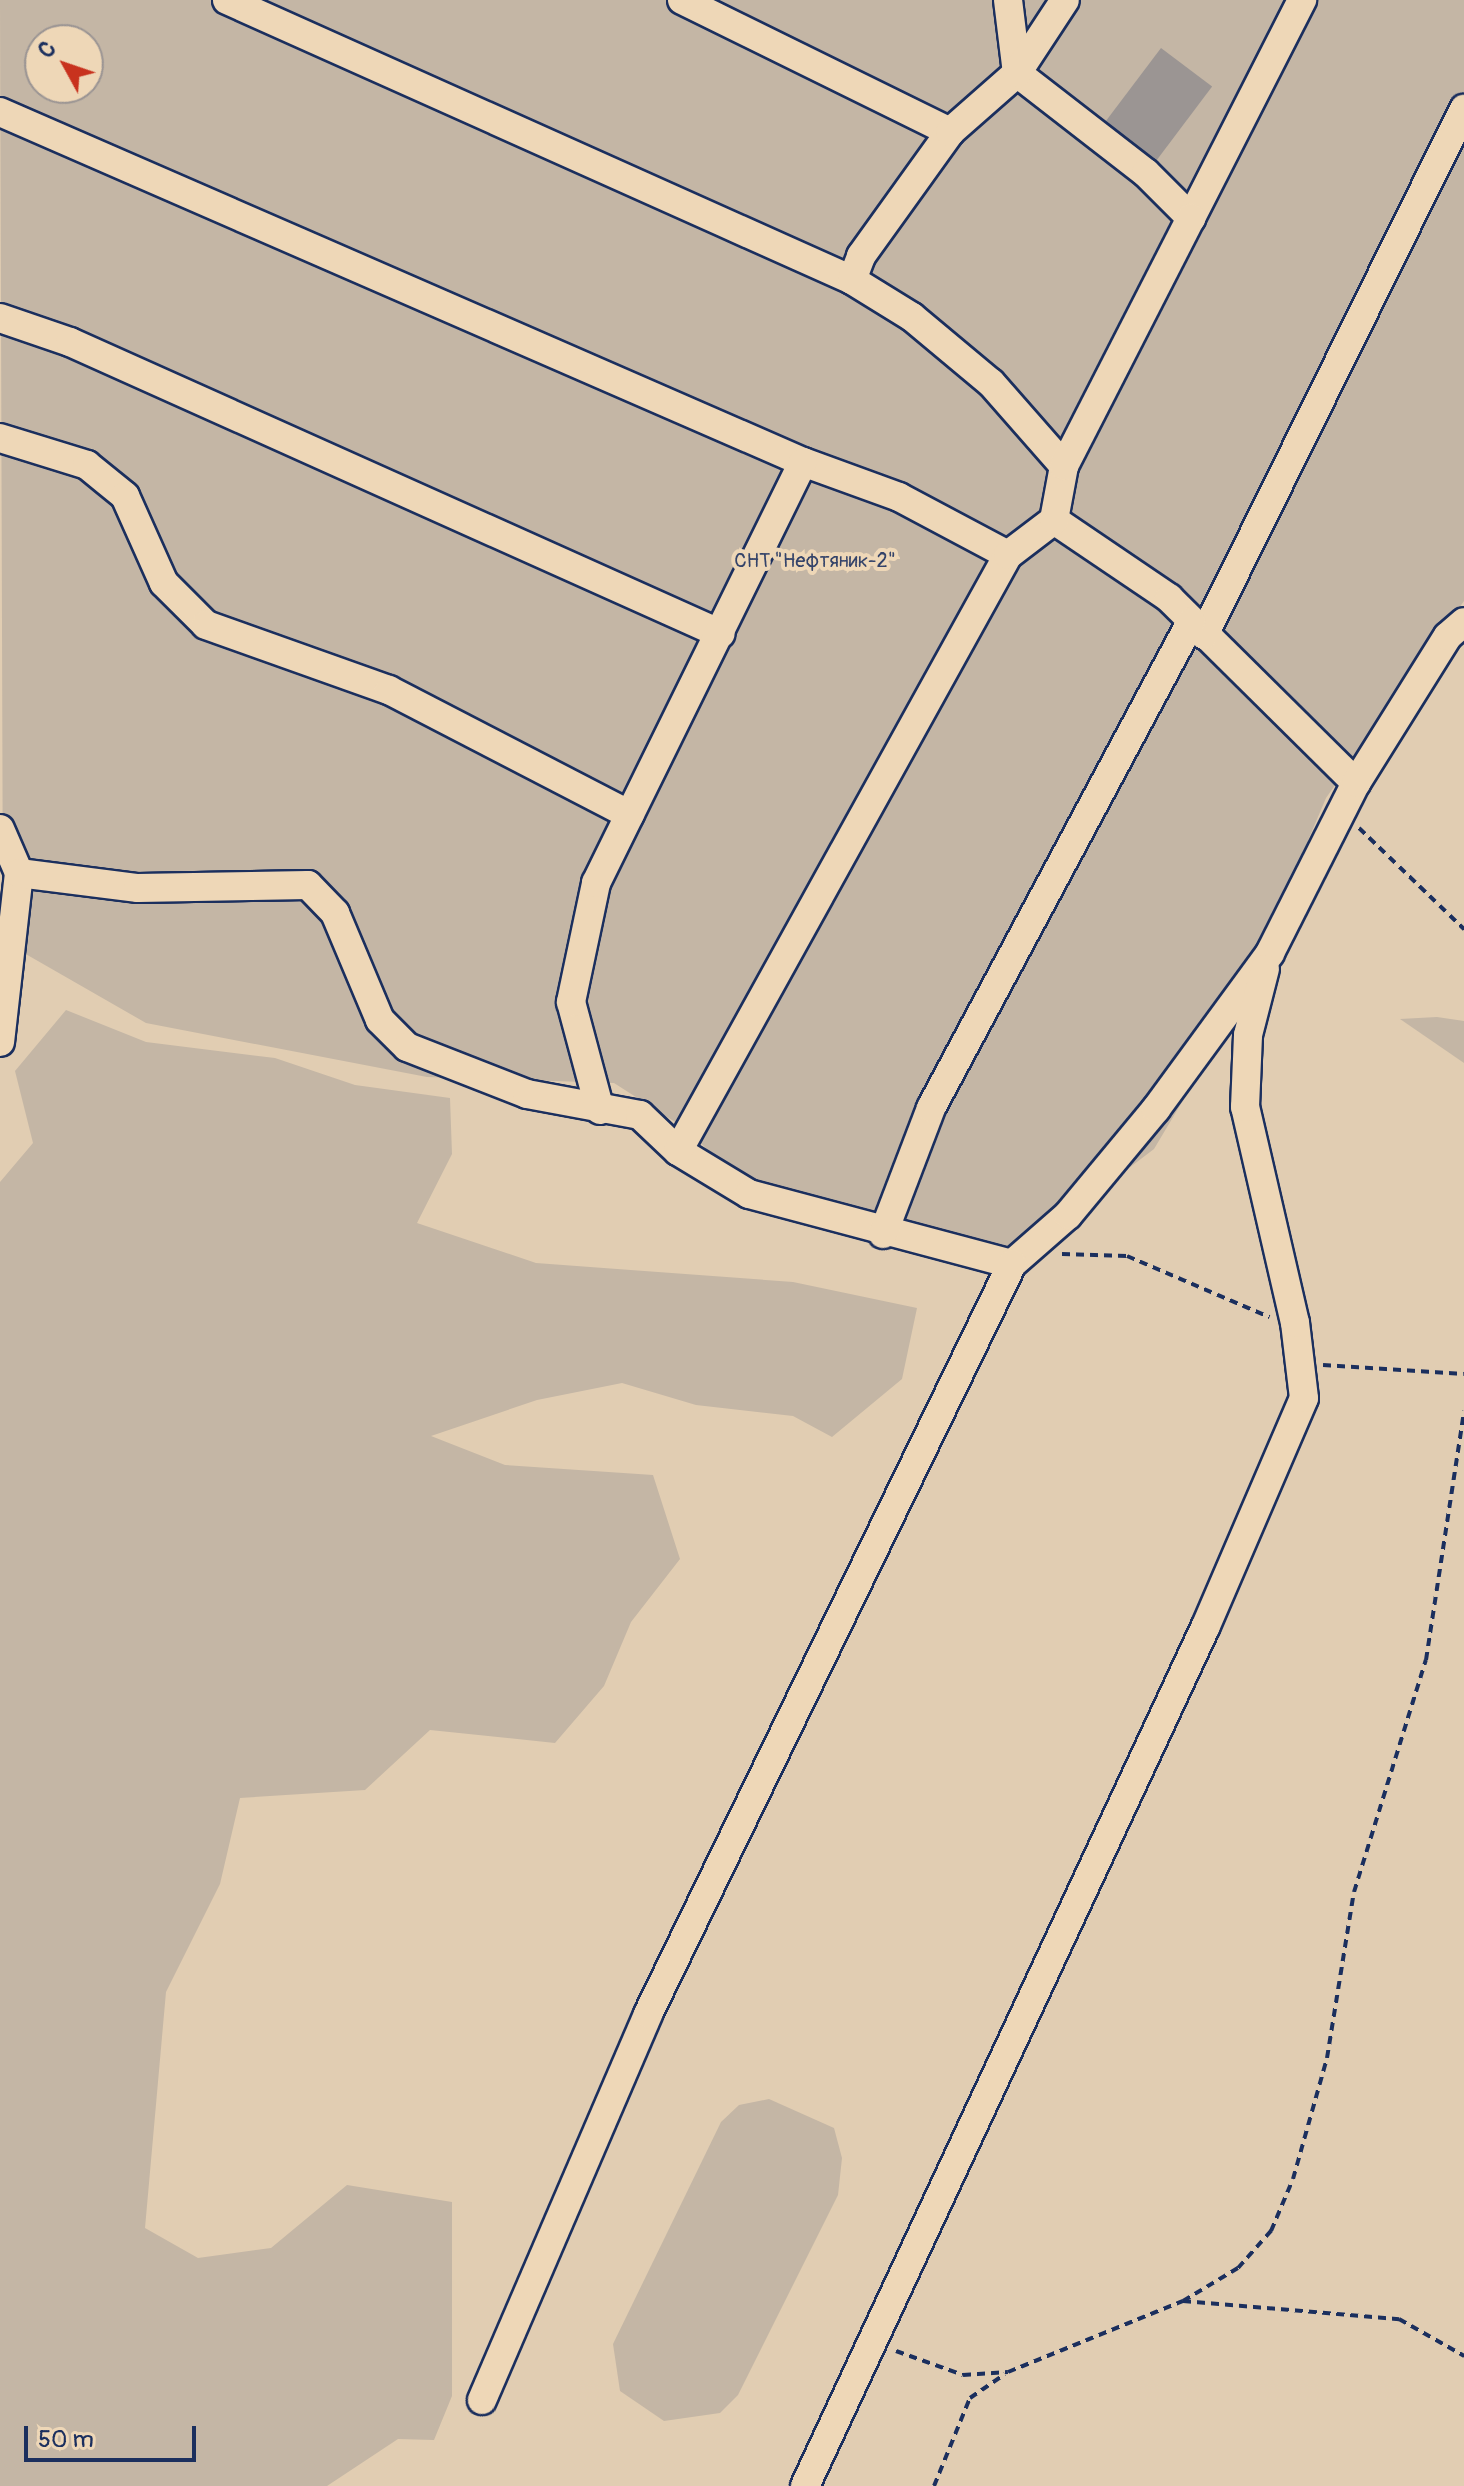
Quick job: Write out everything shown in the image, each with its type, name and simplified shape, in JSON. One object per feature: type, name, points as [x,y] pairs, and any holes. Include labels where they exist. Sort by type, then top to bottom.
[{"type":"street","points":[[227,0],[852,280],[912,317],[991,383],[1064,466]]},
{"type":"street","points":[[682,0],[950,132]]},
{"type":"street","points":[[1008,0],[1017,73],[1146,173],[1191,218]]},
{"type":"street","points":[[852,280],[950,132],[1017,73],[1065,0]]},
{"type":"street","points":[[678,1151],[1008,555],[1054,520],[1064,466],[1302,0]]},
{"type":"street","points":[[883,1234],[931,1108],[1197,629],[1464,109]]},
{"type":"street","points":[[0,112],[803,462],[899,497],[1008,555]]},
{"type":"street","points":[[0,318],[70,342],[721,634]]},
{"type":"street","points":[[0,438],[87,465],[125,496],[164,583],[206,625],[389,690],[630,815]]},
{"type":"street","points":[[600,1110],[571,1002],[596,883],[803,462]]},
{"type":"street","points":[[1054,520],[1169,598],[1356,783]]},
{"type":"street","points":[[482,2400],[648,2014],[1012,1264],[1068,1215],[1156,1109],[1270,953],[1356,783],[1448,636],[1464,622]]},
{"type":"street","points":[[0,829],[19,873],[0,1042]]},
{"type":"street","points":[[19,873],[138,888],[308,885],[335,913],[380,1020],[407,1047],[527,1094],[640,1115],[678,1151],[749,1194],[883,1234],[927,1236],[1012,1264]]},
{"type":"street","points":[[805,2486],[871,2338],[1205,1628],[1304,1398],[1295,1323],[1245,1107],[1248,1035],[1270,953]]},
{"type":"path","points":[[1343,812],[1464,929]]},
{"type":"path","points":[[1056,1254],[1127,1256],[1295,1323]]},
{"type":"path","points":[[1299,1361],[1372,1373],[1464,1374]]},
{"type":"path","points":[[934,2486],[970,2398],[1008,2372],[1183,2301],[1238,2268],[1271,2231],[1293,2179],[1327,2058],[1354,1892],[1426,1660],[1464,1411]]},
{"type":"path","points":[[1183,2301],[1399,2319],[1464,2356]]},
{"type":"path","points":[[871,2338],[963,2375],[1008,2372]]},
{"type":"green space","name":"СНТ \"Нефтяник-2\"","points":[[0,0],[1464,0],[1464,601],[1326,798],[1234,1015],[1154,1149],[988,1275],[735,1176],[686,1129],[614,1083],[427,1077],[146,1023],[3,941]]},
{"type":"green space","points":[[66,1010],[146,1042],[275,1058],[355,1085],[450,1098],[452,1154],[417,1223],[536,1263],[793,1282],[917,1308],[902,1379],[832,1437],[793,1416],[696,1405],[622,1383],[537,1400],[431,1436],[505,1465],[653,1475],[680,1559],[631,1622],[604,1686],[555,1743],[430,1730],[365,1790],[240,1798],[220,1884],[166,1992],[145,2228],[198,2258],[271,2248],[347,2185],[452,2202],[452,2396],[434,2440],[398,2439],[327,2486],[0,2486],[0,1182],[33,1143],[15,1071]]},
{"type":"green space","points":[[1437,1017],[1464,1021],[1464,1063],[1400,1019]]},
{"type":"green space","points":[[769,2099],[834,2128],[842,2158],[838,2195],[738,2395],[720,2413],[664,2421],[620,2391],[613,2344],[721,2122],[739,2105]]},
{"type":"shaded area","points":[[1161,48],[1212,87],[1152,166],[1101,128]]}]
